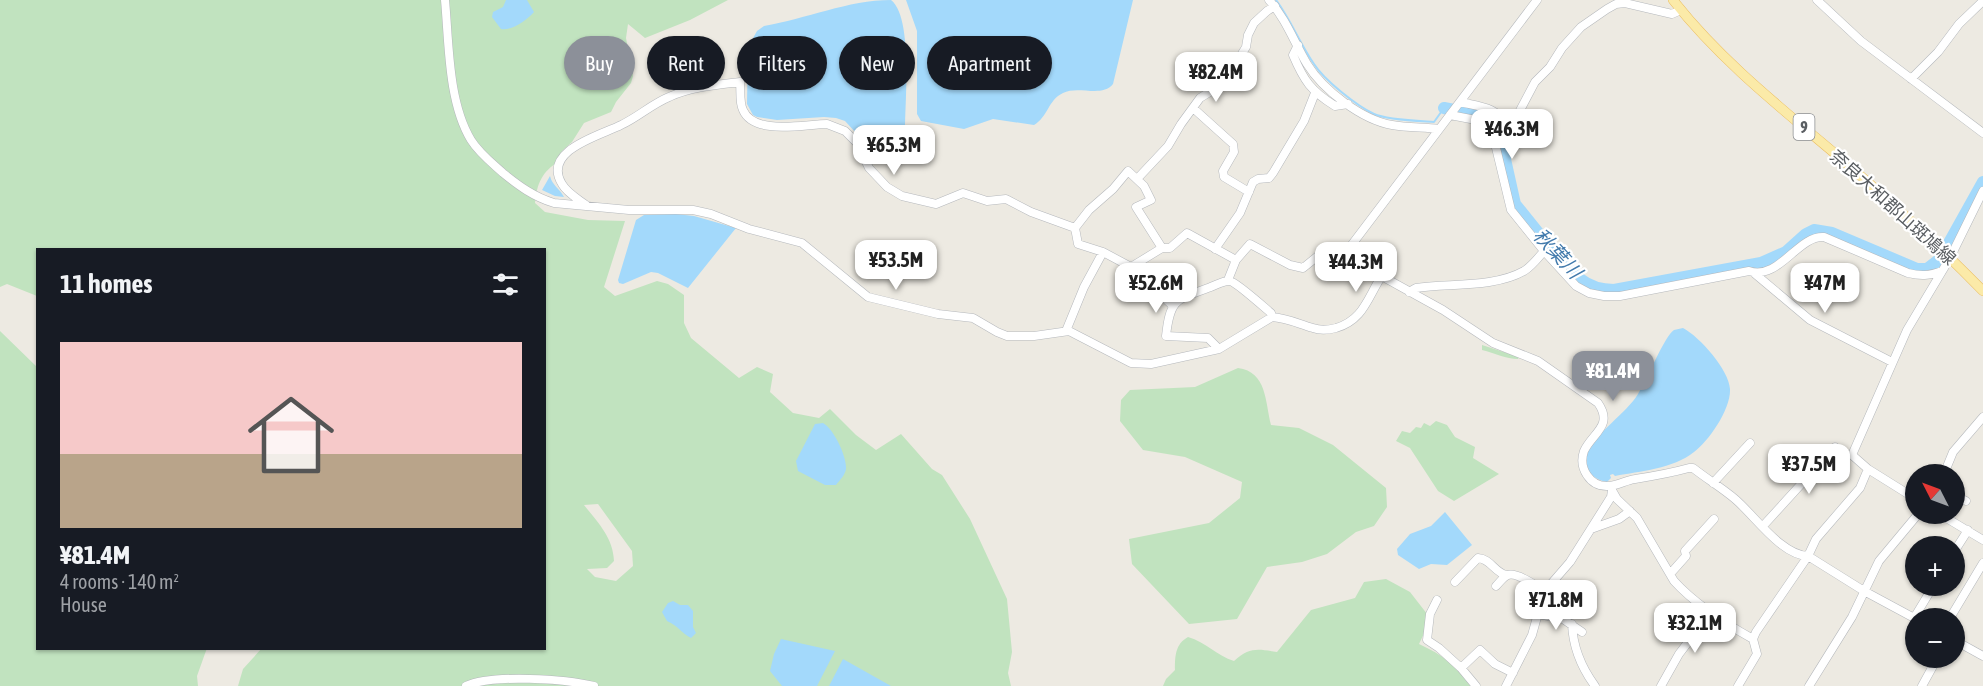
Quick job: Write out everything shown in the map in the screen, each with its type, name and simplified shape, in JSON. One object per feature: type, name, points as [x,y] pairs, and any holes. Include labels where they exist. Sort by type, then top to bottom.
[{"type":"main road","name":"奈良大和郡山斑鳩線","points":[[1673,0],[1707,41],[1759,89],[1883,194],[1983,291]]},
{"type":"street","points":[[445,0],[454,88],[464,124],[472,142],[495,166],[533,195],[554,203],[629,210],[693,210],[711,214],[749,229],[794,239],[868,297],[938,314],[974,318],[1007,336],[1034,336],[1066,331],[1126,362],[1140,364],[1199,355],[1219,349],[1272,317],[1316,329],[1326,330],[1345,325],[1357,318],[1382,277]]},
{"type":"street","points":[[1344,255],[1537,0]]},
{"type":"street","points":[[1818,0],[1847,28],[1983,133]]},
{"type":"street","points":[[1911,79],[1938,52],[1959,24],[1983,1]]},
{"type":"street","points":[[1137,179],[1168,146],[1200,98],[1224,83],[1246,47],[1248,35],[1254,23],[1272,3],[1317,79],[1328,90],[1381,122],[1439,129]]},
{"type":"street","points":[[1459,103],[1493,110],[1504,120],[1505,125],[1517,116],[1535,82],[1550,67],[1562,48],[1581,27],[1607,9],[1616,4],[1625,3],[1672,14],[1681,10]]},
{"type":"street","points":[[1298,45],[1293,55],[1315,93],[1335,106],[1348,104]]},
{"type":"street","points":[[588,206],[567,190],[558,174],[559,165],[565,154],[574,146],[623,124],[668,97],[701,87],[740,82],[741,106],[746,117],[753,122],[770,126],[827,124],[835,126],[845,131],[857,143],[869,168],[880,180],[902,196],[936,204],[963,193],[987,201],[1006,199],[1075,228]]},
{"type":"street","points":[[1215,249],[1240,213],[1253,182],[1258,178],[1269,178],[1273,173],[1304,121],[1315,93]]},
{"type":"street","points":[[1193,108],[1233,144],[1234,152],[1223,171],[1224,177],[1249,192]]},
{"type":"street","points":[[1451,114],[1481,121],[1491,127],[1511,210],[1576,286],[1589,293],[1620,296],[1749,271],[1810,320],[1892,362]]},
{"type":"street","points":[[1162,248],[1136,207],[1151,200],[1144,186],[1128,171],[1113,189],[1089,210],[1075,228],[1078,244],[1103,252],[1131,267],[1173,306]]},
{"type":"street","points":[[1905,492],[1868,469],[1852,455],[1892,362],[1917,312],[1950,258],[1983,191]]},
{"type":"street","points":[[1131,267],[1162,248],[1170,248],[1187,233],[1236,260]]},
{"type":"street","points":[[1754,273],[1770,269],[1787,259],[1807,242],[1819,237],[1824,237],[1908,273],[1931,275],[1942,271]]},
{"type":"street","points":[[1228,280],[1236,260],[1250,244],[1290,265],[1303,268],[1329,247],[1443,310],[1493,343],[1538,361],[1598,403],[1602,409],[1604,420],[1601,428],[1584,451],[1583,466],[1586,474],[1595,483],[1612,489],[1617,499],[1641,523],[1680,587],[1711,612],[1753,639]]},
{"type":"street","points":[[1410,292],[1416,288],[1467,285],[1515,275],[1530,267],[1544,251]]},
{"type":"street","points":[[1066,331],[1084,287],[1103,252]]},
{"type":"street","points":[[1219,349],[1208,338],[1166,336],[1168,314],[1173,306],[1192,293],[1228,280],[1236,283],[1271,313],[1272,317]]},
{"type":"street","points":[[1946,464],[1948,458],[1983,417]]},
{"type":"street","points":[[1713,483],[1750,443]]},
{"type":"street","points":[[1763,526],[1835,447]]},
{"type":"street","points":[[1506,686],[1532,635],[1544,592],[1566,568],[1591,529],[1612,489],[1634,479],[1662,476],[1689,468],[1693,468],[1734,499],[1786,548],[1801,556],[1808,556],[1864,591],[1905,613]]},
{"type":"street","points":[[1738,686],[1757,654],[1753,639],[1756,632],[1808,556],[1816,539],[1860,488],[1868,469]]},
{"type":"street","points":[[1591,529],[1619,519],[1630,511]]},
{"type":"street","points":[[1670,574],[1686,555],[1685,551],[1714,519]]},
{"type":"street","points":[[1809,686],[1852,617],[1879,561],[1910,524]]},
{"type":"street","points":[[1957,524],[1983,540]]},
{"type":"street","points":[[1964,536],[1968,530]]},
{"type":"street","points":[[1455,582],[1478,558],[1486,559],[1499,573],[1513,574],[1535,584],[1544,592]]},
{"type":"street","points":[[1956,608],[1983,563]]},
{"type":"street","points":[[1496,586],[1506,575]]},
{"type":"street","points":[[1437,600],[1430,614],[1426,640],[1439,648],[1461,668],[1476,686]]},
{"type":"street","points":[[1661,686],[1679,654],[1711,612]]},
{"type":"street","points":[[1538,614],[1563,619],[1582,632]]},
{"type":"street","points":[[1572,624],[1580,664],[1595,686]]},
{"type":"street","points":[[1965,646],[1983,656]]},
{"type":"street","points":[[1461,668],[1480,650],[1495,664],[1513,673]]},
{"type":"street","points":[[1922,686],[1932,668]]},
{"type":"street","points":[[466,686],[490,679],[575,681],[594,686]]},
{"type":"green space","points":[[0,0],[728,0],[690,20],[645,38],[628,24],[626,36],[564,36],[564,90],[625,90],[611,112],[584,123],[572,142],[562,151],[559,161],[548,169],[541,179],[535,203],[545,212],[588,220],[625,221],[604,287],[615,296],[657,281],[668,284],[684,295],[684,323],[691,338],[739,378],[757,367],[773,374],[770,392],[793,413],[819,418],[830,409],[856,435],[876,450],[901,434],[932,469],[942,475],[970,519],[1007,599],[1012,652],[1008,673],[1011,686],[238,686],[243,669],[260,650],[546,650],[546,248],[36,248],[36,296],[7,284],[0,287]],"holes":[[[598,504],[632,551],[633,566],[616,581],[595,577],[587,569],[607,568],[614,561],[608,537],[584,505]]]},
{"type":"green space","points":[[0,331],[36,366],[36,650],[206,650],[197,676],[198,686],[0,686]]},
{"type":"green space","points":[[1482,345],[1519,357],[1518,359],[1509,358],[1482,350]]},
{"type":"green space","points":[[1238,368],[1255,375],[1260,381],[1266,397],[1271,425],[1299,428],[1333,445],[1386,488],[1387,507],[1374,526],[1356,532],[1327,554],[1302,562],[1267,567],[1237,619],[1189,624],[1132,564],[1129,539],[1209,523],[1240,498],[1242,482],[1185,457],[1143,450],[1120,421],[1121,400],[1130,390],[1195,387]]},
{"type":"green space","points":[[1436,421],[1447,425],[1455,437],[1475,447],[1473,458],[1499,474],[1454,501],[1438,491],[1410,448],[1396,441],[1402,431],[1410,433],[1416,427],[1421,428],[1424,423],[1430,426]]},
{"type":"green space","points":[[1386,579],[1410,592],[1431,619],[1419,644],[1449,662],[1475,686],[1163,686],[1175,670],[1180,643],[1188,637],[1234,661],[1254,650],[1277,652],[1311,610],[1355,598],[1364,582]]},
{"type":"water","points":[[506,0],[527,0],[534,12],[514,27],[501,29],[492,17],[493,12],[503,7]]},
{"type":"water","points":[[891,0],[898,9],[904,36],[839,36],[839,90],[906,90],[905,128],[879,140],[857,134],[845,121],[836,118],[777,120],[753,115],[747,104],[747,90],[827,90],[827,36],[754,36],[757,31],[764,26],[843,6]]},
{"type":"water","points":[[906,0],[1133,0],[1113,84],[1103,90],[1076,90],[1063,93],[1054,100],[1039,122],[1034,125],[993,119],[964,129],[921,121],[917,114],[917,31]]},
{"type":"water","points":[[550,176],[552,182],[564,197],[542,190]]},
{"type":"water","points":[[644,215],[694,216],[736,228],[688,288],[658,273],[651,272],[623,284],[619,283],[636,220]]},
{"type":"water","points":[[1683,328],[1690,332],[1712,355],[1728,381],[1730,389],[1727,406],[1718,424],[1700,447],[1686,458],[1645,471],[1615,476],[1613,474],[1607,482],[1597,479],[1587,468],[1587,453],[1604,430],[1638,394],[1670,334],[1674,330]]},
{"type":"water","points":[[823,423],[835,436],[846,463],[845,473],[836,485],[825,485],[798,471],[796,461],[815,424]]},
{"type":"water","points":[[1445,512],[1472,545],[1447,565],[1431,564],[1419,569],[1398,555],[1397,549],[1410,534],[1431,526]]},
{"type":"water","points":[[673,601],[680,605],[688,605],[693,611],[693,627],[696,633],[691,638],[667,621],[662,612],[668,603]]},
{"type":"water","points":[[781,639],[835,651],[817,686],[782,686],[770,671]]},
{"type":"water","points":[[843,659],[891,686],[829,686]]},
{"type":"waterway","name":"秋葉川","points":[[1276,0],[1319,70],[1333,85],[1359,105],[1374,114],[1387,118],[1434,122],[1444,108]]},
{"type":"waterway","name":"秋葉川","points":[[1444,108],[1489,117],[1497,123],[1515,204],[1548,245],[1580,279],[1592,286],[1605,289],[1614,290],[1761,263],[1786,252],[1814,230],[1832,233],[1917,269],[1927,269],[1940,259],[1983,182]]}]
